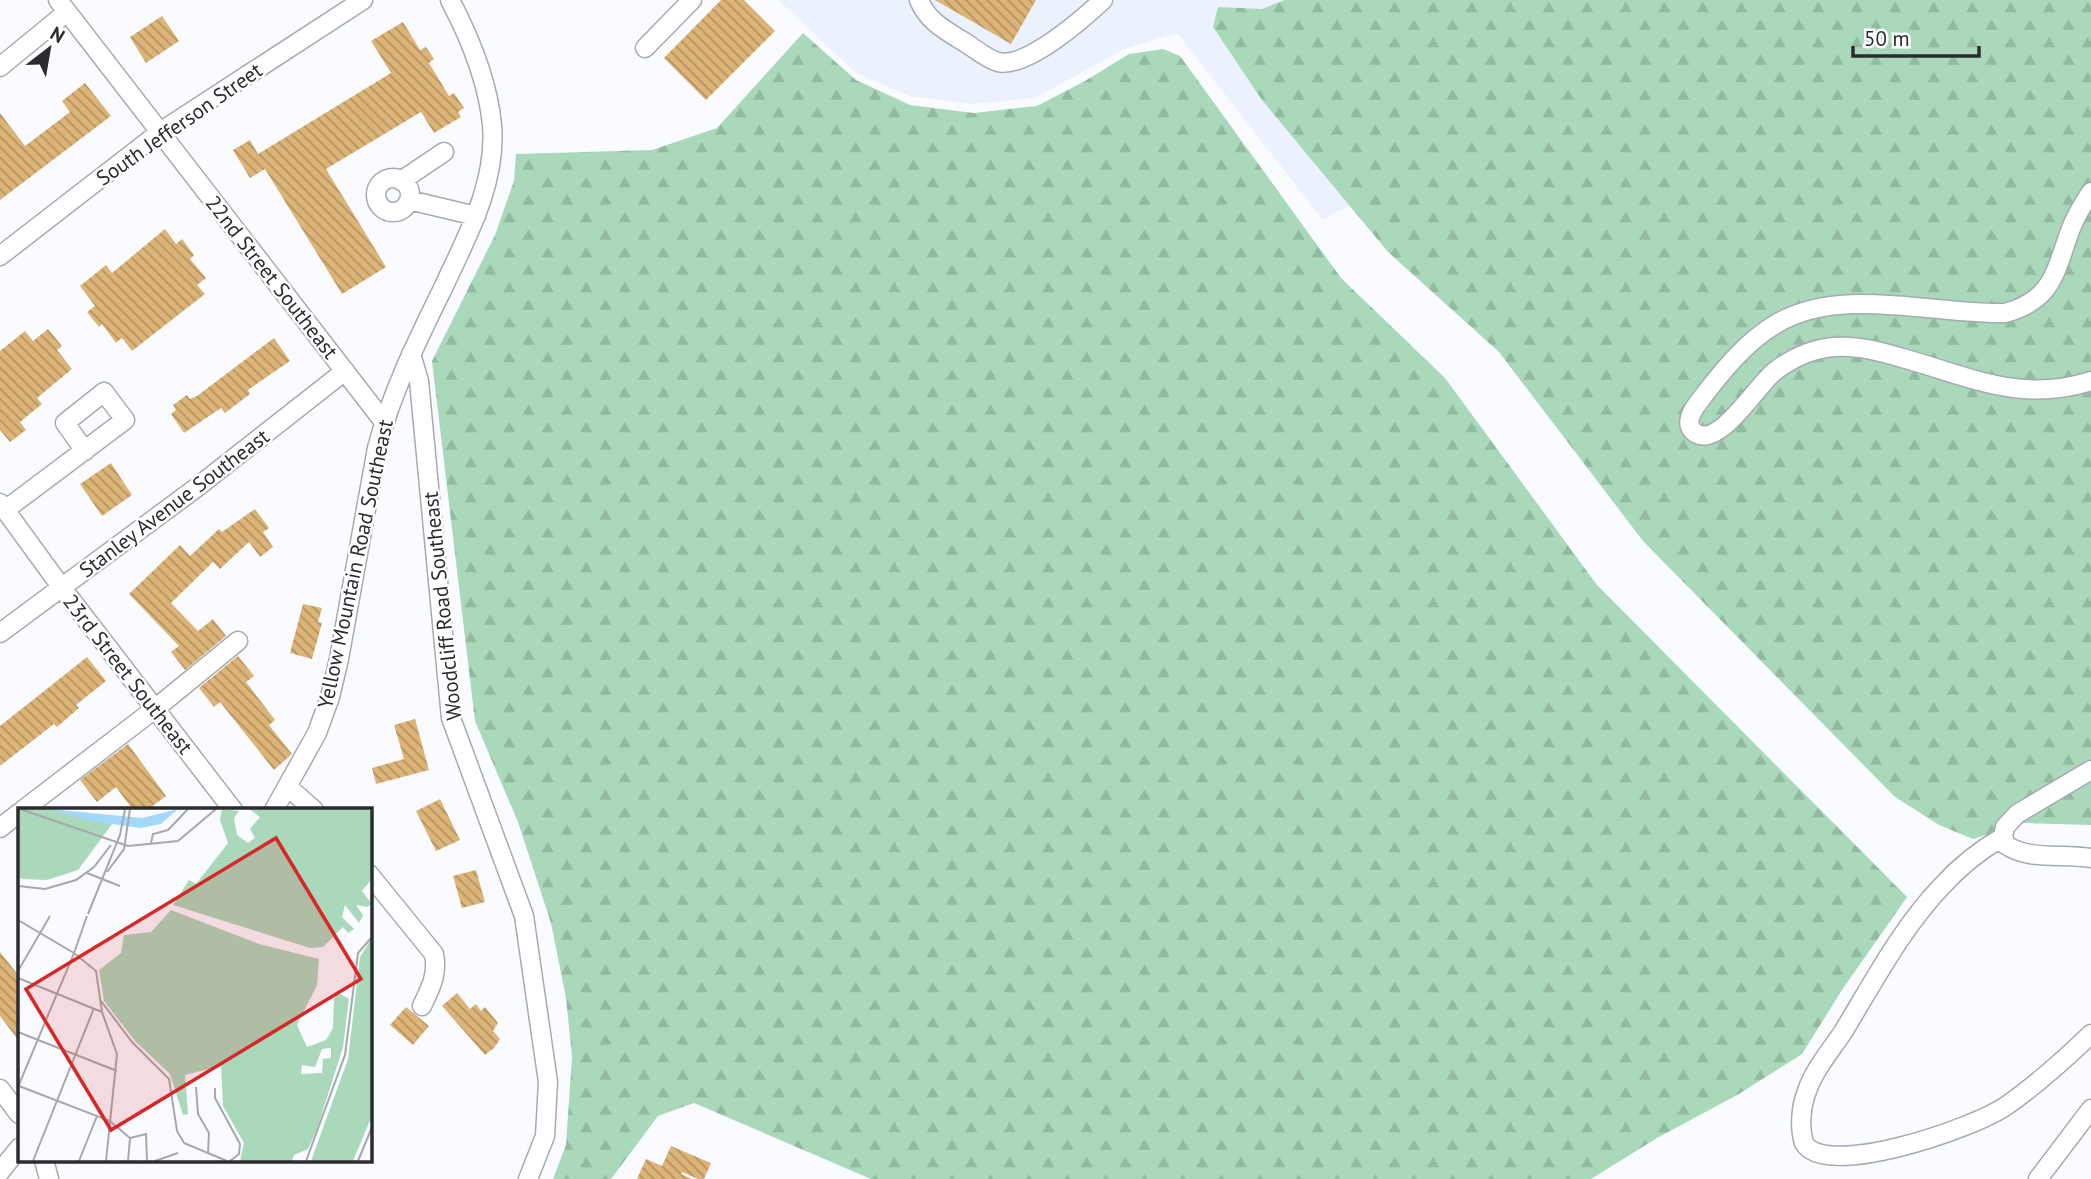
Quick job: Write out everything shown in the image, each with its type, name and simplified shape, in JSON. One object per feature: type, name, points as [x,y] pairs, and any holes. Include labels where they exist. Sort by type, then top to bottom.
[{"type":"street","name":"South Jefferson Street","points":[[0,256],[160,132],[363,0]]},
{"type":"street","name":"Yellow Mountain Road Southeast","points":[[275,808],[317,733],[330,697],[384,422],[411,354],[476,216],[486,186],[492,151],[488,98],[480,71],[450,0]]},
{"type":"street","points":[[645,48],[692,0]]},
{"type":"street","points":[[919,0],[924,12],[940,27],[998,62],[1012,62],[1043,48],[1103,0]]},
{"type":"street","name":"22nd Street Southeast","points":[[63,6],[384,422]]},
{"type":"street","points":[[0,67],[63,6]]},
{"type":"street","points":[[401,181],[444,152]]},
{"type":"street","points":[[393,178],[401,181],[408,187],[409,200],[395,212],[384,210],[377,201],[376,191],[383,182],[393,178]]},
{"type":"street","points":[[2091,192],[2071,228],[2056,275],[2036,301],[2005,313],[1883,304],[1839,306],[1812,310],[1791,317],[1776,324],[1744,350],[1691,411],[1689,421],[1691,429],[1696,433],[1712,435],[1725,427],[1752,393],[1773,373],[1810,352],[1833,348],[1856,347],[1883,353],[2007,388],[2051,390],[2091,381]]},
{"type":"street","points":[[409,200],[476,216]]},
{"type":"street","name":"Woodcliff Road Southeast","points":[[411,354],[419,381],[451,718],[524,916],[548,1083],[545,1136],[528,1179]]},
{"type":"street","name":"Stanley Avenue Southeast","points":[[0,634],[196,488],[345,371]]},
{"type":"street","points":[[3,506],[85,451]]},
{"type":"street","name":"23rd Street Southeast","points":[[3,506],[62,588],[231,808]]},
{"type":"street","points":[[26,808],[238,641]]},
{"type":"street","points":[[2091,769],[2017,814],[2005,827],[2003,837],[2006,845],[2025,855],[2075,855],[2091,858]]},
{"type":"street","points":[[288,787],[312,808]]},
{"type":"street","points":[[0,828],[18,814]]},
{"type":"street","points":[[2003,837],[1975,855],[1941,886],[1900,940],[1807,1088],[1801,1123],[1803,1142],[1811,1158],[1832,1170],[1849,1171],[1897,1160],[1955,1135],[2005,1107],[2062,1062],[2091,1034]]},
{"type":"street","points":[[371,876],[434,954],[436,976],[422,1006]]},
{"type":"street","points":[[0,1089],[18,1113]]},
{"type":"street","points":[[2038,1179],[2091,1109]]},
{"type":"street","points":[[0,1172],[18,1149]]},
{"type":"street","points":[[45,1162],[49,1179]]},
{"type":"shaded area","points":[[778,0],[1726,0],[1323,220],[1177,33],[1124,49],[1035,98],[973,104],[910,96],[856,73]]},
{"type":"green space","points":[[1285,0],[2091,0],[2091,825],[2024,823],[1973,839],[1939,825],[1895,797],[1643,541],[1499,352],[1388,252],[1262,100],[1213,27],[1218,7],[1262,9]]},
{"type":"green space","points":[[803,33],[856,80],[910,105],[974,113],[1037,106],[1129,54],[1163,49],[1180,56],[1341,278],[1445,378],[1597,585],[1907,897],[1842,990],[1802,1054],[1739,1094],[1657,1138],[1591,1179],[871,1179],[694,1103],[658,1116],[611,1179],[553,1179],[566,1145],[572,1057],[566,998],[551,923],[518,822],[475,721],[432,361],[495,235],[514,181],[516,154],[652,150],[717,128]]},
{"type":"building","points":[[721,0],[744,0],[775,31],[706,100],[664,58]]},
{"type":"building","points":[[935,0],[1036,0],[1011,44]]},
{"type":"building","points":[[162,16],[179,41],[146,63],[130,37]]},
{"type":"building","points":[[403,22],[420,50],[426,47],[434,59],[429,63],[449,96],[454,93],[464,108],[458,112],[461,117],[434,133],[421,112],[326,169],[386,267],[342,294],[265,169],[250,178],[233,150],[250,140],[258,154],[391,73],[371,41]]},
{"type":"building","points":[[85,83],[111,116],[0,200],[0,113],[25,146],[70,112],[62,101]]},
{"type":"building","points":[[165,229],[176,244],[182,239],[194,255],[190,259],[206,278],[197,285],[205,294],[132,351],[122,338],[116,343],[102,324],[99,327],[87,312],[95,306],[80,286],[106,265],[112,273]]},
{"type":"building","points":[[48,329],[62,346],[57,350],[72,369],[37,398],[42,404],[20,422],[26,430],[10,442],[0,430],[0,351],[25,331],[33,341]]},
{"type":"building","points":[[274,338],[290,361],[248,390],[250,394],[225,413],[221,408],[184,433],[171,414],[176,410],[173,405],[187,395],[190,399],[197,396]]},
{"type":"building","points":[[111,463],[132,495],[102,516],[80,484]]},
{"type":"building","points":[[255,509],[269,528],[263,532],[273,547],[260,557],[249,542],[220,569],[213,562],[171,603],[198,631],[213,619],[226,636],[185,670],[171,652],[179,646],[129,594],[180,545],[190,556],[219,529],[222,532]]},
{"type":"building","points":[[303,604],[322,608],[318,622],[322,623],[312,659],[290,653]]},
{"type":"building","points":[[238,656],[254,676],[246,682],[275,720],[269,725],[292,754],[274,770],[220,702],[214,707],[199,688]]},
{"type":"building","points":[[87,657],[106,681],[76,705],[79,708],[57,727],[54,724],[0,766],[0,726]]},
{"type":"building","points":[[415,719],[429,770],[376,784],[372,768],[404,759],[394,725]]},
{"type":"building","points":[[128,744],[166,796],[150,808],[132,808],[116,787],[97,802],[80,780]]},
{"type":"building","points":[[440,799],[460,840],[436,851],[416,811]]},
{"type":"building","points":[[476,870],[485,902],[462,908],[453,876]]},
{"type":"building","points":[[0,952],[18,975],[18,1040],[0,1016]]},
{"type":"building","points":[[457,993],[470,1009],[476,1004],[481,1011],[485,1007],[498,1023],[493,1031],[500,1039],[485,1055],[442,1006]]},
{"type":"building","points":[[406,1007],[429,1026],[413,1045],[390,1025]]},
{"type":"building","points":[[671,1146],[711,1163],[704,1179],[682,1172],[681,1174],[692,1179],[637,1179],[646,1159],[662,1166]]}]
